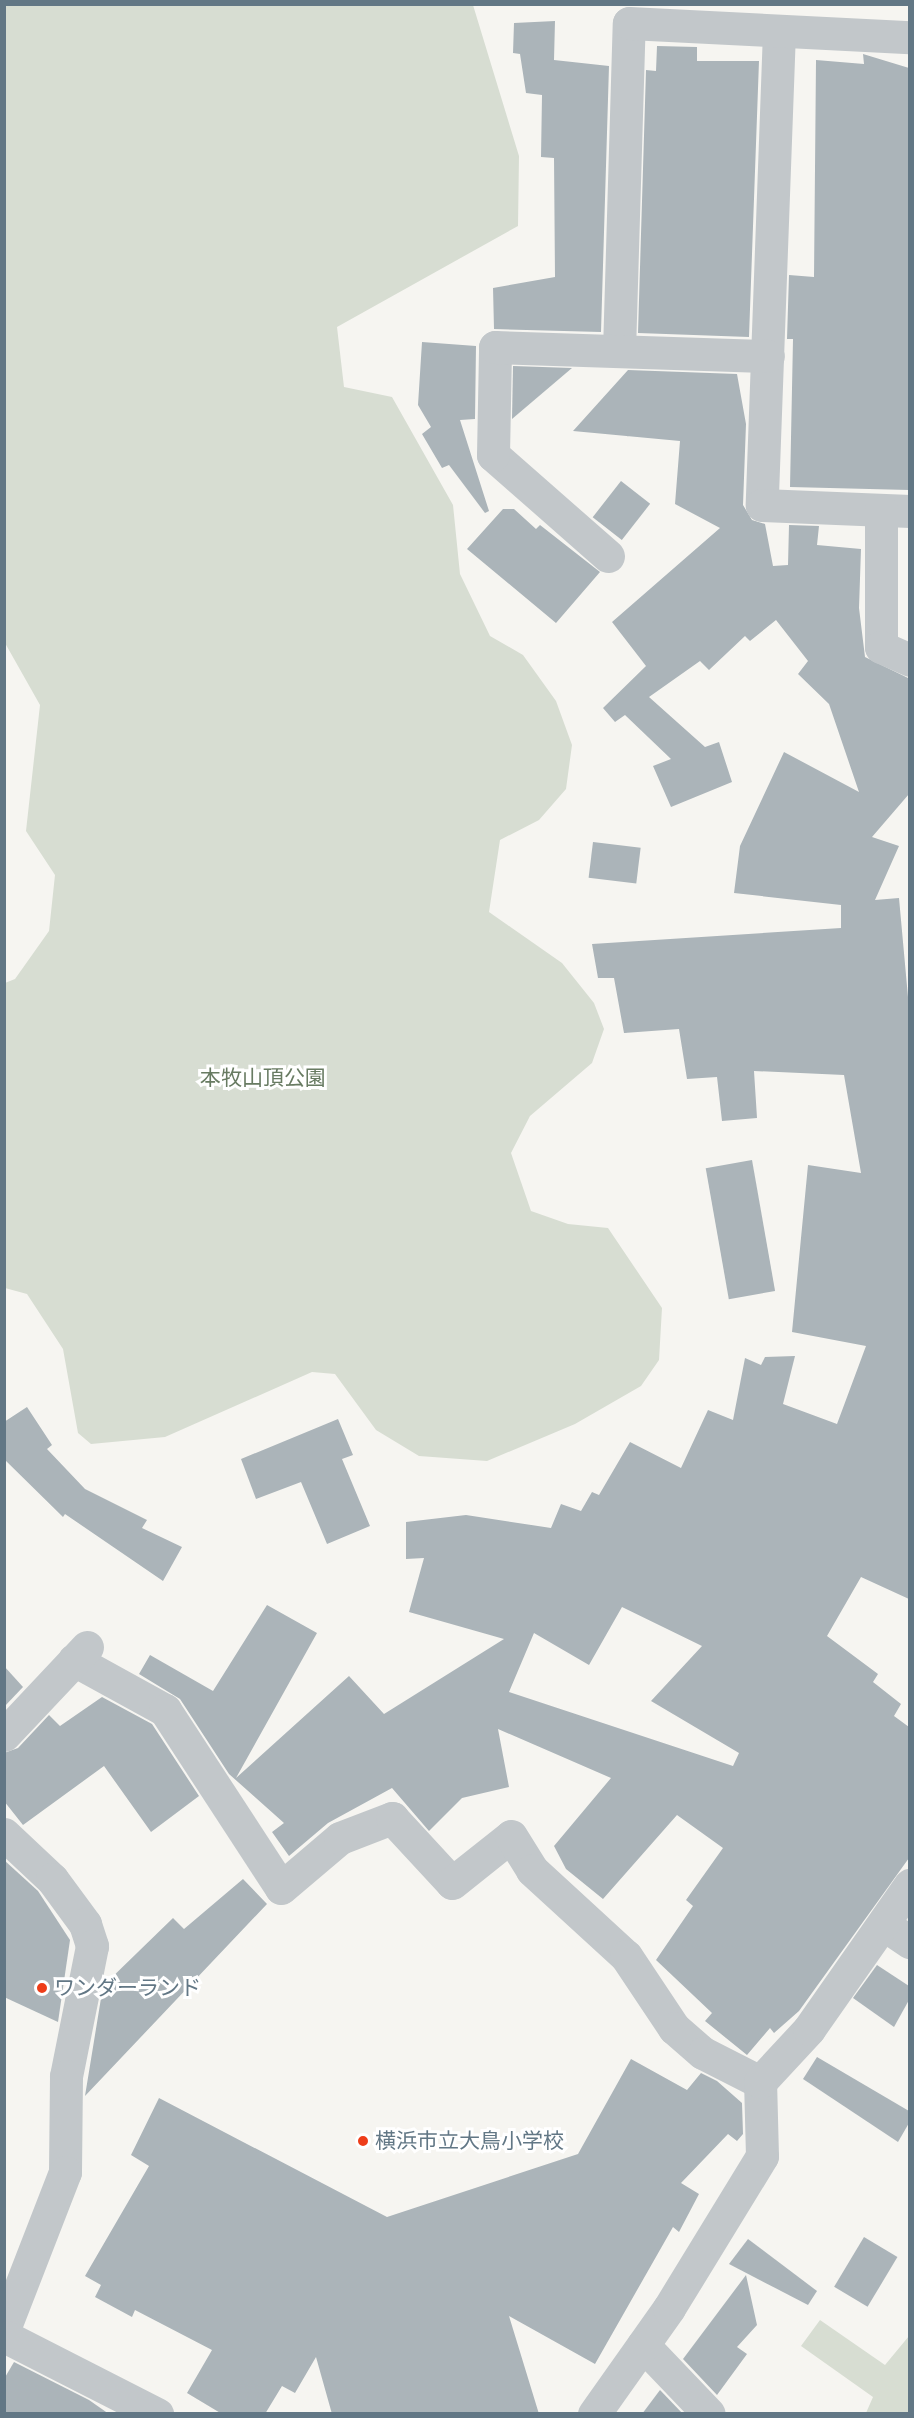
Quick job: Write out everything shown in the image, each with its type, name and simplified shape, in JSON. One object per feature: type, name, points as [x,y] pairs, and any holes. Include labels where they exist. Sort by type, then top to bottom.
[{"type":"street","points":[[619,351],[629,22],[909,38]]},
{"type":"street","points":[[779,31],[762,506],[895,511],[881,647],[909,660]]},
{"type":"street","points":[[608,556],[493,455],[495,347],[768,356]]},
{"type":"street","points":[[4,1736],[81,1654],[165,1710],[281,1888],[340,1838],[392,1818],[453,1883],[511,1836],[532,1870],[626,1956],[674,2028],[703,2053],[760,2082]]},
{"type":"street","points":[[4,1834],[52,1880],[85,1924],[92,1946],[66,2076],[65,2172],[4,2329]]},
{"type":"street","points":[[594,2414],[643,2345],[762,2156],[760,2082],[898,1934],[909,1885]]},
{"type":"street","points":[[4,2336],[157,2414]]},
{"type":"street","points":[[643,2345],[709,2414]]},
{"type":"green space","name":"本牧山頂公園","points":[[5,4],[473,5],[519,156],[518,226],[337,327],[344,387],[392,397],[453,505],[460,574],[490,636],[523,655],[556,701],[572,745],[566,789],[539,820],[500,840],[489,912],[562,963],[594,1003],[604,1029],[592,1063],[530,1116],[511,1153],[531,1211],[568,1224],[608,1228],[662,1308],[659,1360],[641,1386],[575,1424],[487,1461],[419,1456],[376,1430],[335,1374],[312,1372],[165,1437],[91,1444],[78,1433],[63,1349],[27,1294],[5,1288],[5,983],[15,979],[49,931],[55,875],[26,831],[40,705],[5,643]]},
{"type":"green space","points":[[820,2320],[885,2365],[909,2336],[909,2413],[866,2413],[873,2397],[801,2346]]},
{"type":"building","points":[[555,21],[554,60],[609,66],[601,332],[494,329],[493,288],[555,277],[554,158],[541,157],[542,95],[526,93],[520,54],[513,53],[514,23]]},
{"type":"building","points":[[657,46],[697,47],[697,61],[759,61],[749,337],[638,333],[646,70],[656,71]]},
{"type":"building","points":[[863,54],[909,68],[909,490],[790,487],[793,339],[787,339],[789,275],[814,277],[816,60],[864,64]]},
{"type":"building","points":[[422,342],[476,346],[475,419],[460,420],[489,511],[485,513],[449,465],[442,468],[422,434],[431,427],[418,405]]},
{"type":"building","points":[[513,366],[572,368],[512,419]]},
{"type":"building","points":[[628,370],[737,374],[746,424],[743,505],[752,520],[765,524],[773,566],[788,565],[789,525],[819,526],[817,545],[861,549],[859,608],[865,657],[908,678],[909,794],[872,837],[899,846],[875,900],[899,898],[909,1008],[909,1599],[861,1577],[827,1636],[878,1674],[873,1682],[901,1704],[894,1716],[909,1727],[909,1858],[799,2011],[774,2033],[770,2028],[747,2055],[705,2021],[712,2013],[656,1960],[693,1906],[686,1900],[723,1848],[677,1815],[603,1899],[566,1869],[554,1846],[611,1778],[498,1729],[509,1787],[462,1798],[429,1831],[392,1788],[328,1823],[289,1856],[272,1832],[284,1823],[229,1774],[180,1699],[139,1674],[150,1655],[213,1691],[267,1605],[317,1633],[236,1778],[349,1676],[384,1714],[504,1639],[409,1612],[424,1558],[406,1559],[406,1522],[466,1515],[551,1528],[561,1504],[581,1511],[592,1492],[599,1495],[630,1442],[681,1468],[708,1410],[733,1420],[745,1358],[761,1365],[765,1357],[795,1356],[783,1404],[837,1424],[866,1346],[792,1332],[808,1165],[861,1173],[844,1075],[754,1071],[757,1118],[722,1121],[717,1077],[687,1079],[679,1029],[624,1033],[614,978],[598,978],[592,944],[841,928],[841,905],[734,893],[740,846],[784,752],[859,792],[829,704],[798,674],[808,661],[776,620],[750,641],[745,636],[709,670],[700,661],[649,697],[705,747],[719,742],[732,782],[671,807],[653,766],[671,759],[625,715],[615,722],[603,708],[646,666],[612,622],[720,528],[675,504],[680,441],[573,431]],"holes":[[[622,1607],[702,1646],[651,1701],[739,1753],[733,1766],[509,1692],[534,1633],[589,1665]]]},
{"type":"building","points":[[621,481],[650,504],[622,540],[593,517]]},
{"type":"building","points":[[503,509],[514,509],[536,529],[540,525],[600,572],[556,623],[467,549]]},
{"type":"building","points":[[593,842],[641,848],[636,884],[589,878]]},
{"type":"building","points":[[752,1160],[775,1291],[729,1299],[706,1168]]},
{"type":"building","points":[[27,1407],[52,1445],[47,1449],[85,1489],[147,1520],[142,1528],[182,1547],[163,1581],[65,1514],[63,1517],[4,1459],[4,1422]]},
{"type":"building","points":[[338,1419],[353,1455],[342,1459],[370,1526],[327,1544],[301,1482],[256,1499],[241,1459]]},
{"type":"building","points":[[4,1666],[23,1687],[4,1707]]},
{"type":"building","points":[[102,1697],[152,1724],[199,1796],[151,1832],[104,1766],[23,1825],[4,1801],[4,1753],[18,1748],[49,1715],[60,1726]]},
{"type":"building","points":[[4,1860],[38,1891],[70,1940],[58,2022],[4,1997]]},
{"type":"building","points":[[243,1879],[267,1904],[85,2096],[103,1986],[173,1918],[184,1929]]},
{"type":"building","points":[[877,1965],[909,1986],[909,2000],[894,2027],[853,1998]]},
{"type":"building","points":[[817,2057],[909,2111],[909,2123],[898,2142],[803,2079]]},
{"type":"building","points":[[631,2059],[687,2090],[701,2073],[717,2081],[742,2103],[743,2134],[737,2141],[728,2134],[681,2183],[699,2194],[679,2232],[673,2227],[595,2364],[509,2316],[539,2414],[332,2414],[316,2357],[295,2393],[282,2386],[265,2414],[222,2414],[187,2393],[212,2350],[135,2310],[132,2317],[95,2297],[101,2285],[85,2276],[149,2166],[131,2155],[159,2098],[387,2217],[578,2154]]},
{"type":"building","points":[[864,2237],[897,2257],[868,2307],[834,2287]]},
{"type":"building","points":[[748,2239],[817,2291],[808,2305],[729,2264]]},
{"type":"building","points":[[746,2275],[757,2325],[737,2347],[747,2354],[717,2395],[683,2359]]},
{"type":"building","points":[[14,2362],[89,2400],[109,2414],[4,2414],[4,2379]]},
{"type":"building","points":[[660,2390],[683,2414],[642,2414]]},
{"type":"place","name":"ワンダーランド","points":[[42,1988]]},
{"type":"place","name":"横浜市立大鳥小学校","points":[[363,2141]]}]
